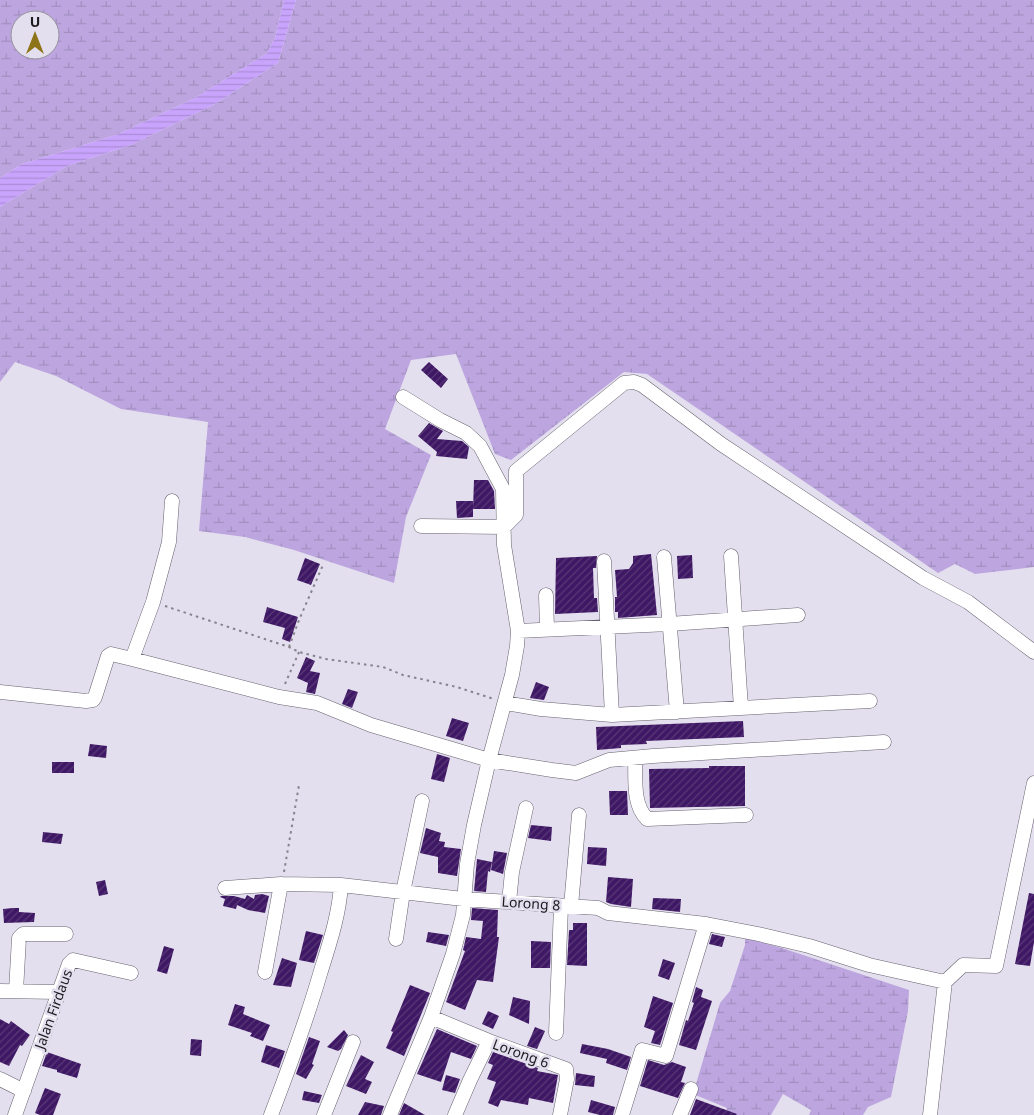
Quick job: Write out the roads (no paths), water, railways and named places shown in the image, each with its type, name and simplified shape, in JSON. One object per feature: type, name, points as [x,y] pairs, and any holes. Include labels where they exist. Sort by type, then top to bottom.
[{"type":"street","points":[[421,526],[504,527],[516,515],[516,471],[624,383],[634,382],[642,385],[720,444],[923,578],[968,602],[1034,652]]},
{"type":"street","points":[[390,1115],[432,1017],[453,954],[463,915],[463,899],[472,833],[489,760],[506,703],[518,646],[518,631],[506,562],[503,490],[480,446],[466,433],[440,420],[403,397]]},
{"type":"street","points":[[132,659],[153,602],[169,542],[172,501]]},
{"type":"street","points":[[731,556],[741,708]]},
{"type":"street","points":[[664,557],[677,712]]},
{"type":"street","points":[[604,561],[612,715]]},
{"type":"street","points":[[546,595],[547,629]]},
{"type":"street","points":[[518,631],[669,624],[798,615]]},
{"type":"street","points":[[0,692],[86,701],[92,700],[96,697],[108,656],[111,654],[279,697],[317,703],[371,725],[489,760],[576,773],[609,760],[884,742]]},
{"type":"street","points":[[506,703],[541,709],[612,715],[870,701]]},
{"type":"street","points":[[635,758],[638,804],[640,812],[647,819],[746,815]]},
{"type":"street","points":[[930,1115],[945,982],[963,965],[996,966],[1034,783]]},
{"type":"street","points":[[396,939],[403,892],[422,801]]},
{"type":"street","points":[[509,902],[512,872],[526,808]]},
{"type":"street","points":[[556,1033],[566,906],[579,815]]},
{"type":"street","points":[[265,972],[281,884]]},
{"type":"street","name":"Lorong 8","points":[[225,888],[281,884],[341,885],[463,899],[598,908],[608,913],[706,924],[758,934],[809,946],[869,965],[945,982]]},
{"type":"street","points":[[271,1115],[321,972],[340,903],[341,885]]},
{"type":"street","points":[[622,1115],[642,1050],[666,1056],[706,924]]},
{"type":"street","points":[[16,991],[18,938],[23,934],[66,934]]},
{"type":"street","name":"Jalan Firdaus","points":[[15,1115],[69,964],[73,960],[131,973]]},
{"type":"street","points":[[0,991],[58,992]]},
{"type":"street","name":"Lorong 6","points":[[432,1017],[489,1041],[566,1069],[567,1079],[560,1115]]},
{"type":"street","points":[[455,1115],[489,1041]]},
{"type":"street","points":[[324,1115],[353,1042]]},
{"type":"street","points":[[0,1080],[24,1091]]},
{"type":"street","points":[[680,1115],[691,1089]]}]
